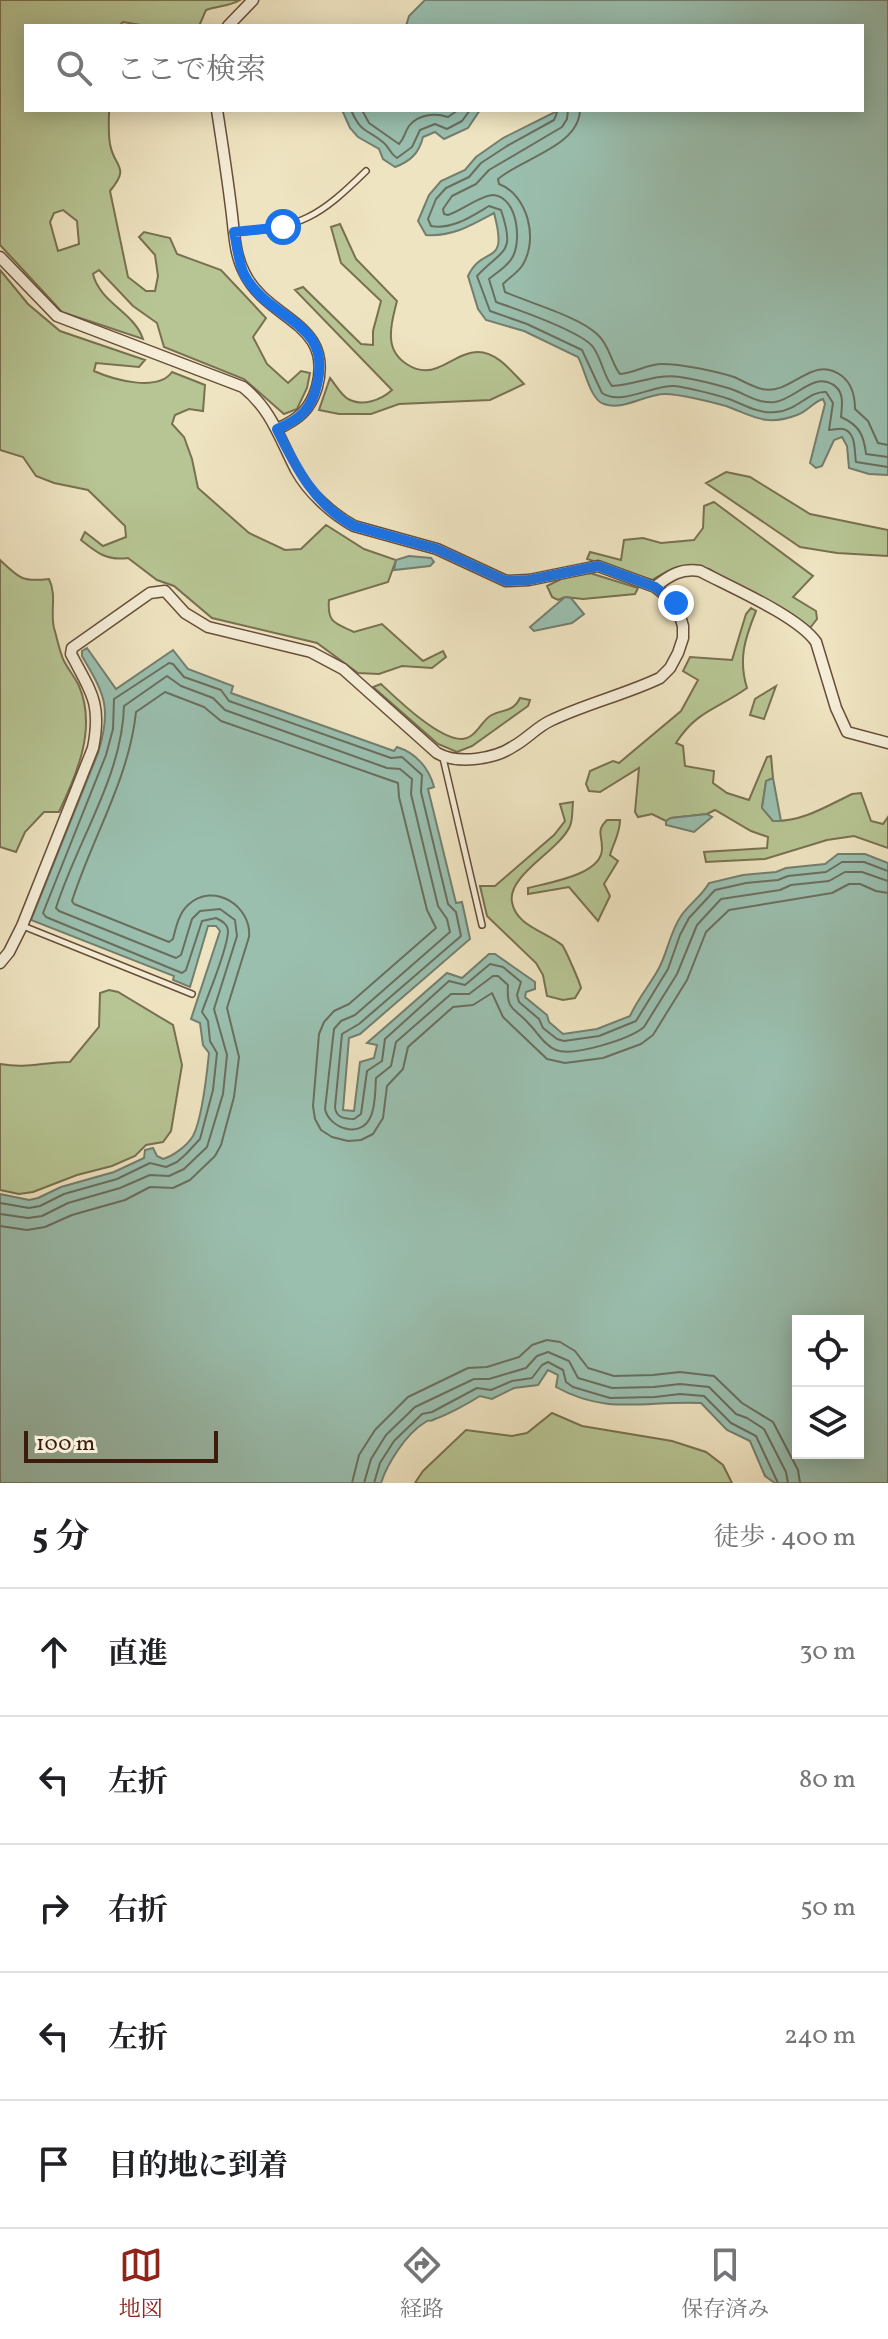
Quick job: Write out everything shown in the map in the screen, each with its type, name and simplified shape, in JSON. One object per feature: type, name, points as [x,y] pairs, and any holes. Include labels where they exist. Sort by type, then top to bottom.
[{"type":"street","points":[[230,24],[253,0]]},
{"type":"street","points":[[217,112],[239,258],[249,281],[267,303],[305,330],[315,342],[320,355],[318,380],[311,405],[295,421],[277,429]]},
{"type":"street","points":[[0,257],[57,316],[243,387],[257,398],[309,488],[342,520],[437,549],[506,581],[529,580],[598,566],[655,587],[676,603],[683,626],[678,653],[660,678],[549,722],[500,753],[465,760],[443,756],[343,669],[326,658],[218,631],[185,613],[165,591],[150,593],[72,648],[71,654],[94,693],[97,729],[93,748],[22,926],[0,963]]},
{"type":"street","points":[[655,587],[678,572],[687,569],[700,571],[786,618],[816,642],[836,708],[847,732],[888,743]]},
{"type":"lane","points":[[234,232],[283,227],[312,217],[328,208],[366,171]]},
{"type":"lane","points":[[443,756],[482,925]]},
{"type":"lane","points":[[22,926],[192,994]]},
{"type":"shaded area","points":[[0,0],[240,0],[206,10],[200,24],[24,24],[24,112],[109,112],[110,144],[120,171],[110,191],[128,277],[146,291],[155,291],[158,276],[155,255],[139,237],[144,232],[170,238],[177,254],[221,270],[266,318],[253,337],[267,364],[288,383],[301,371],[310,373],[297,409],[284,414],[244,379],[164,347],[157,323],[133,306],[99,270],[93,274],[102,293],[132,322],[143,339],[62,312],[0,245]],"holes":[[[63,210],[77,221],[79,244],[58,251],[50,222],[54,213]]]},
{"type":"shaded area","points":[[340,224],[356,259],[397,301],[391,338],[392,346],[401,359],[414,368],[429,370],[468,354],[485,353],[504,364],[524,384],[490,400],[399,404],[371,414],[339,414],[319,410],[330,378],[343,395],[354,401],[372,401],[392,390],[295,290],[303,287],[361,344],[373,345],[373,331],[381,301],[341,263],[331,227]]},
{"type":"shaded area","points":[[0,270],[28,304],[60,331],[145,360],[139,367],[96,363],[94,371],[124,381],[146,383],[157,382],[172,372],[205,385],[203,411],[189,409],[175,415],[172,424],[184,437],[198,488],[249,533],[285,550],[301,549],[326,525],[364,549],[396,560],[388,582],[329,600],[331,618],[354,632],[382,624],[423,661],[443,651],[446,657],[432,668],[402,666],[379,674],[358,673],[317,643],[212,618],[174,586],[157,580],[128,558],[103,555],[81,540],[85,532],[103,546],[126,537],[125,526],[88,490],[36,476],[23,457],[0,450]]},
{"type":"shaded area","points":[[726,472],[750,477],[810,514],[888,530],[888,556],[800,547],[706,483]]},
{"type":"shaded area","points":[[714,502],[813,576],[793,597],[816,611],[817,619],[810,628],[709,569],[679,567],[652,580],[587,559],[590,552],[621,560],[624,540],[643,538],[661,543],[694,540],[703,528],[704,506]]},
{"type":"shaded area","points":[[0,560],[22,578],[49,579],[53,591],[54,628],[63,659],[79,686],[86,718],[78,767],[59,812],[44,812],[25,832],[16,852],[0,847]]},
{"type":"shaded area","points":[[590,573],[638,588],[635,594],[583,599],[565,597],[558,600],[552,597],[547,586],[565,577]]},
{"type":"shaded area","points":[[751,608],[756,611],[743,658],[747,688],[700,717],[684,732],[676,743],[683,746],[685,766],[714,771],[713,783],[727,793],[749,800],[767,757],[771,756],[773,778],[766,782],[762,807],[773,821],[804,816],[852,794],[861,793],[871,821],[883,824],[888,817],[888,848],[854,836],[827,840],[765,859],[706,862],[704,852],[767,848],[768,837],[715,810],[666,821],[652,814],[638,817],[635,812],[639,768],[600,792],[589,791],[586,784],[590,771],[613,761],[619,763],[681,711],[698,680],[683,671],[690,657],[732,660],[746,614]]},
{"type":"shaded area","points":[[381,684],[430,726],[453,738],[462,739],[474,733],[490,716],[514,706],[520,698],[530,700],[528,706],[472,746],[457,752],[438,744],[373,687]]},
{"type":"shaded area","points":[[776,686],[764,719],[750,715],[755,699]]},
{"type":"shaded area","points":[[573,802],[570,826],[556,845],[517,882],[512,902],[519,917],[564,948],[581,988],[575,998],[563,1000],[547,996],[543,975],[536,963],[487,916],[480,886],[495,886],[554,835],[565,821],[560,804]]},
{"type":"shaded area","points":[[607,820],[620,820],[610,855],[618,861],[604,884],[610,896],[598,921],[569,887],[528,894],[528,888],[572,876],[594,865],[600,857],[601,830]]},
{"type":"shaded area","points":[[109,990],[118,992],[173,1025],[182,1065],[171,1131],[163,1142],[146,1145],[135,1156],[112,1166],[33,1192],[19,1194],[0,1190],[0,1064],[27,1066],[70,1062],[99,1027],[100,993]]},
{"type":"shaded area","points":[[552,1413],[582,1426],[672,1441],[706,1452],[723,1465],[732,1483],[415,1483],[423,1471],[466,1430],[512,1436],[527,1433]]},
{"type":"water","points":[[425,0],[888,0],[888,475],[849,468],[847,446],[842,437],[834,440],[822,466],[816,468],[810,463],[825,404],[823,399],[801,414],[777,420],[760,419],[726,406],[671,394],[627,404],[604,404],[591,391],[578,357],[524,331],[486,320],[478,309],[468,276],[474,266],[497,249],[498,230],[494,213],[462,229],[435,235],[426,235],[418,221],[429,195],[441,181],[465,170],[476,157],[503,138],[555,112],[864,112],[864,24],[407,24],[409,16]]},
{"type":"water","points":[[343,112],[479,112],[468,128],[444,139],[435,132],[423,137],[414,156],[395,167],[383,159],[379,149],[358,137]]},
{"type":"water","points":[[409,556],[431,558],[434,562],[430,566],[394,570],[396,560]]},
{"type":"water","points":[[565,597],[571,598],[584,614],[572,623],[534,631],[530,627]]},
{"type":"water","points":[[87,648],[116,689],[173,650],[188,669],[233,686],[231,693],[394,751],[397,747],[416,757],[429,774],[434,787],[428,789],[456,903],[462,902],[470,939],[360,1034],[349,1038],[343,1110],[354,1111],[360,1062],[374,1058],[377,1045],[367,1043],[447,973],[462,978],[489,954],[495,954],[535,982],[535,989],[526,992],[525,997],[547,1015],[549,1022],[563,1034],[597,1029],[630,1016],[659,968],[677,922],[709,883],[825,864],[838,854],[865,854],[888,863],[888,1483],[775,1483],[765,1476],[750,1441],[727,1430],[701,1403],[628,1405],[593,1401],[556,1387],[558,1375],[548,1370],[538,1385],[514,1388],[492,1399],[480,1396],[424,1423],[398,1450],[381,1483],[0,1483],[0,1194],[29,1200],[38,1198],[61,1187],[114,1172],[144,1158],[145,1150],[153,1148],[157,1156],[163,1159],[184,1147],[193,1136],[199,1119],[209,1053],[203,1045],[200,1023],[191,1019],[220,931],[216,926],[208,926],[190,987],[173,980],[174,976],[31,920],[98,753],[105,724],[101,692],[82,651]]},
{"type":"water","points":[[773,778],[781,821],[773,821],[762,808],[766,781]]},
{"type":"water","points":[[707,814],[712,817],[694,832],[666,825],[671,818]]},
{"type":"route","points":[[283,227],[234,232],[244,274],[267,303],[305,330],[315,342],[320,355],[318,380],[311,405],[295,421],[277,429],[298,472],[325,504],[342,520],[354,526],[437,549],[506,581],[529,580],[598,566],[655,587],[676,603]]}]
